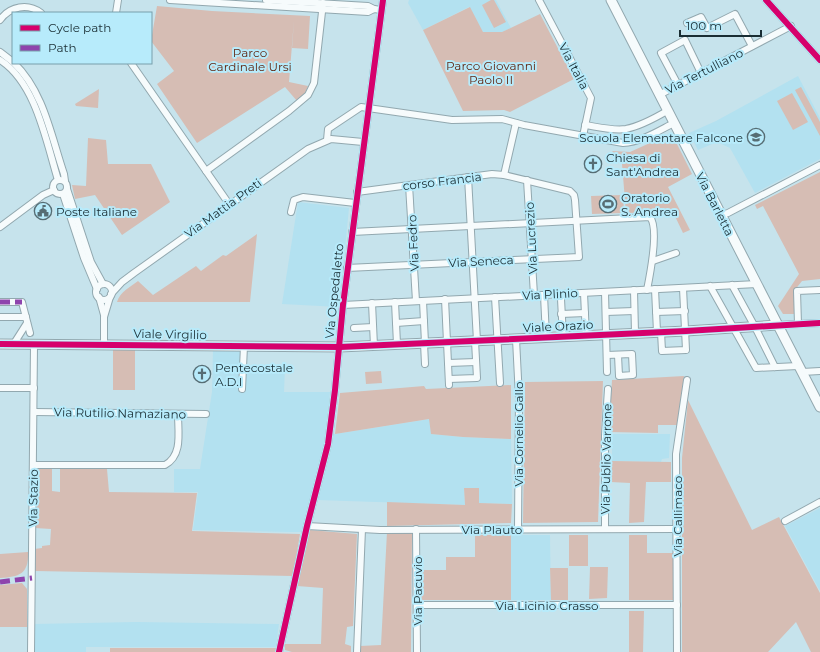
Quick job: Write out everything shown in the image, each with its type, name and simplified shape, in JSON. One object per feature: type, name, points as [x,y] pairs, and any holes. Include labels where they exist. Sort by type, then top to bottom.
[{"type":"street","points":[[116,12],[118,0]]},
{"type":"street","points":[[170,0],[323,6],[368,6],[381,10]]},
{"type":"street","points":[[266,0],[323,6]]},
{"type":"street","name":"Via Ospedaletto","points":[[280,652],[307,526],[328,444],[340,347],[342,305],[383,0]]},
{"type":"street","name":"Via Italia","points":[[539,0],[591,98],[583,136]]},
{"type":"street","name":"Via Barletta","points":[[611,0],[820,407]]},
{"type":"street","points":[[766,0],[820,60]]},
{"type":"street","points":[[206,171],[308,95],[314,83],[323,6]]},
{"type":"street","points":[[0,20],[16,8],[34,8],[40,12]]},
{"type":"street","points":[[687,24],[701,17],[706,28],[735,14],[752,46]]},
{"type":"street","name":"Via Tertulliano","points":[[659,95],[791,26]]},
{"type":"street","points":[[678,85],[661,53],[685,40],[701,73]]},
{"type":"street","points":[[0,52],[10,55]]},
{"type":"street","points":[[10,55],[1,60],[14,72],[28,89],[36,106],[62,181],[67,185],[65,191],[84,258],[97,288],[96,293],[104,317]]},
{"type":"street","points":[[16,64],[34,86],[42,105],[64,174],[62,181]]},
{"type":"street","points":[[132,64],[230,204]]},
{"type":"street","points":[[327,140],[328,129],[359,108],[369,108],[452,120],[502,119],[623,143],[641,139],[674,123]]},
{"type":"street","points":[[585,125],[614,129],[627,129],[638,126],[668,111]]},
{"type":"street","points":[[504,175],[516,123]]},
{"type":"street","name":"Via Mattia Preti","points":[[110,296],[122,282],[308,149],[327,140],[340,139],[364,142]]},
{"type":"street","points":[[721,215],[728,213],[820,165]]},
{"type":"street","name":"corso Francia","points":[[357,192],[492,174],[504,175],[570,191],[576,200],[576,221]]},
{"type":"street","points":[[445,299],[449,382],[477,378],[475,298],[468,177]]},
{"type":"street","name":"Via Lucrezio","points":[[527,180],[534,295]]},
{"type":"street","points":[[54,190],[54,184],[62,181]]},
{"type":"street","name":"Via Fedro","points":[[409,185],[414,265],[419,301],[424,321],[425,364]]},
{"type":"street","points":[[0,227],[43,194],[54,190],[57,193],[65,191]]},
{"type":"street","points":[[65,191],[91,262],[105,285],[111,289],[104,317],[104,345]]},
{"type":"street","points":[[291,212],[294,200],[303,197],[356,203]]},
{"type":"street","points":[[352,232],[650,217],[652,221],[654,250],[647,290]]},
{"type":"street","name":"Via Seneca","points":[[347,268],[579,257],[576,221]]},
{"type":"street","points":[[652,261],[676,253]]},
{"type":"street","name":"Via Mattia Preti","points":[[105,285],[122,282]]},
{"type":"street","name":"Via Plinio","points":[[342,305],[757,284]]},
{"type":"street","points":[[97,288],[105,285]]},
{"type":"street","points":[[732,285],[776,367]]},
{"type":"street","points":[[710,286],[756,368],[776,367],[820,371]]},
{"type":"street","points":[[655,289],[656,312],[662,351],[686,350],[683,288]]},
{"type":"street","points":[[634,290],[635,333]]},
{"type":"street","points":[[798,324],[797,291],[820,290]]},
{"type":"street","points":[[605,292],[607,372]]},
{"type":"street","points":[[584,293],[586,336]]},
{"type":"street","points":[[544,295],[546,338]]},
{"type":"street","points":[[98,297],[105,299],[110,296]]},
{"type":"street","points":[[495,297],[500,383]]},
{"type":"street","points":[[560,299],[563,337]]},
{"type":"street","points":[[0,302],[22,302],[30,333]]},
{"type":"street","points":[[395,302],[397,344]]},
{"type":"street","points":[[372,303],[374,346]]},
{"type":"street","points":[[606,312],[634,311]]},
{"type":"street","points":[[656,312],[685,311]]},
{"type":"street","points":[[561,314],[585,313]]},
{"type":"street","points":[[0,317],[26,320]]},
{"type":"street","points":[[13,345],[26,320]]},
{"type":"street","points":[[396,323],[424,321]]},
{"type":"street","points":[[778,325],[820,323]]},
{"type":"street","name":"Viale Orazio","points":[[340,347],[734,329],[778,325]]},
{"type":"street","points":[[354,328],[373,328]]},
{"type":"street","name":"Via Cornelio Gallo","points":[[516,339],[519,398],[518,529]]},
{"type":"street","name":"Viale Virgilio","points":[[0,344],[340,347]]},
{"type":"street","name":"Via Stazio","points":[[32,652],[34,345]]},
{"type":"street","points":[[242,389],[244,346]]},
{"type":"street","points":[[607,355],[618,355]]},
{"type":"street","points":[[448,363],[476,362]]},
{"type":"street","name":"Via Callimaco","points":[[677,652],[676,454],[687,380]]},
{"type":"street","points":[[0,388],[34,388]]},
{"type":"street","name":"Via Publio Varrone","points":[[605,529],[605,435],[608,389]]},
{"type":"street","name":"Via Rutilio Namaziano","points":[[34,412],[206,414]]},
{"type":"street","points":[[33,465],[165,464],[171,461],[176,454],[178,445],[178,414]]},
{"type":"street","points":[[785,521],[820,502]]},
{"type":"street","name":"Via Plauto","points":[[307,526],[362,529],[677,529]]},
{"type":"street","points":[[357,652],[362,529]]},
{"type":"street","name":"Via Pacuvio","points":[[416,529],[417,652]]},
{"type":"street","name":"Via Licinio Crasso","points":[[417,605],[677,605]]},
{"type":"shaded area","points":[[409,0],[496,0],[511,28],[502,32],[483,32],[469,7],[423,30],[408,3]]},
{"type":"shaded area","name":"Scuola Elementare Falcone","points":[[798,76],[820,118],[820,159],[755,193],[730,148],[717,142],[698,150],[689,133],[716,121]]},
{"type":"shaded area","points":[[298,202],[349,208],[341,290],[334,290],[333,298],[340,299],[339,307],[282,304]]},
{"type":"shaded area","points":[[213,350],[243,351],[242,367],[285,368],[284,392],[330,392],[327,432],[335,434],[430,419],[431,434],[511,439],[512,504],[478,503],[479,488],[464,488],[465,505],[317,500],[310,530],[302,532],[193,530],[198,492],[174,492],[174,469],[200,469],[212,392]]},
{"type":"shaded area","points":[[612,434],[670,434],[669,458],[662,459],[661,462],[612,461]]},
{"type":"shaded area","points":[[820,508],[820,591],[785,526]]},
{"type":"shaded area","points":[[511,535],[550,535],[551,600],[511,600]]},
{"type":"shaded area","points":[[136,622],[279,624],[276,647],[86,647],[86,652],[34,652],[34,624]]},
{"type":"green space","points":[[494,0],[506,22],[494,28],[482,5]]},
{"type":"green space","name":"Parco Cardinale Ursi","points":[[157,6],[212,11],[310,16],[308,49],[292,48],[294,20],[289,82],[308,86],[304,95],[297,101],[285,87],[197,143],[157,84],[174,71],[152,42]]},
{"type":"green space","name":"Parco Giovanni Paolo II","points":[[470,7],[483,32],[502,32],[540,14],[574,79],[510,112],[504,110],[463,111],[423,30]]},
{"type":"green space","points":[[801,87],[820,122],[820,136],[795,90]]},
{"type":"green space","points":[[99,89],[98,108],[76,106],[75,104]]},
{"type":"green space","points":[[792,93],[808,122],[793,130],[777,101]]},
{"type":"green space","points":[[88,138],[106,140],[108,164],[151,164],[170,202],[122,235],[95,195],[75,199],[72,185],[86,186]]},
{"type":"green space","points":[[661,138],[677,144],[692,174],[668,187],[690,230],[683,233],[673,212],[626,213],[622,164],[612,151],[630,152]]},
{"type":"green space","points":[[820,172],[820,279],[802,281],[794,291],[795,314],[783,314],[778,306],[799,274],[763,206],[757,209],[755,205]]},
{"type":"green space","name":"Oratorio S. Andrea","points":[[623,195],[624,213],[592,214],[591,196]]},
{"type":"green space","points":[[257,234],[250,302],[117,302],[118,298],[123,293],[138,281],[153,295],[196,266],[201,271],[223,255],[226,256]]},
{"type":"green space","points":[[113,349],[135,349],[135,390],[113,390]]},
{"type":"green space","points":[[381,371],[382,383],[366,384],[365,372]]},
{"type":"green space","points":[[684,376],[677,425],[658,425],[658,433],[609,432],[612,380]]},
{"type":"green space","points":[[603,381],[598,522],[523,523],[525,382]]},
{"type":"green space","points":[[511,385],[511,439],[431,434],[429,419],[335,434],[340,393],[424,386],[426,389]]},
{"type":"green space","points":[[688,400],[752,530],[779,517],[820,593],[820,652],[811,652],[796,622],[768,652],[682,652],[682,458]]},
{"type":"green space","points":[[612,461],[671,462],[671,482],[646,482],[644,522],[629,523],[630,483],[611,482]]},
{"type":"green space","points":[[60,468],[107,469],[109,492],[197,493],[192,531],[300,534],[293,576],[35,571],[34,549],[50,545],[51,529],[35,528],[35,469],[52,469],[52,491],[60,492]]},
{"type":"green space","points":[[464,488],[479,488],[479,503],[512,504],[511,523],[387,526],[387,502],[465,505]]},
{"type":"green space","points":[[310,530],[357,534],[353,626],[347,627],[345,644],[351,646],[351,652],[292,652],[285,650],[285,644],[321,644],[323,588],[297,586]]},
{"type":"green space","points":[[387,532],[412,533],[411,652],[360,652],[360,646],[381,645]]},
{"type":"green space","points":[[475,535],[511,535],[511,600],[421,600],[422,570],[446,570],[446,557],[475,557]]},
{"type":"green space","points":[[569,535],[588,535],[588,566],[569,566]]},
{"type":"green space","points":[[629,535],[647,535],[647,553],[673,553],[673,600],[629,600]]},
{"type":"green space","points":[[28,552],[27,565],[22,573],[13,577],[0,578],[0,554]]},
{"type":"green space","points":[[590,567],[608,567],[607,598],[589,599]]},
{"type":"green space","points":[[550,568],[568,568],[568,600],[551,600]]},
{"type":"green space","points":[[22,583],[27,589],[27,627],[0,627],[0,585]]},
{"type":"green space","points":[[629,611],[644,611],[643,652],[629,652]]},
{"type":"green space","points":[[110,648],[276,648],[275,652],[110,652]]},
{"type":"marked path","points":[[0,302],[22,302]]},
{"type":"marked path","points":[[0,582],[32,578]]},
{"type":"cycle path","points":[[279,652],[307,526],[328,444],[343,305],[383,0]]},
{"type":"cycle path","points":[[766,0],[820,60]]},
{"type":"cycle path","points":[[0,344],[340,347],[686,331],[820,323]]},
{"type":"place","name":"Scuola Elementare Falcone","points":[[756,137]]},
{"type":"place","name":"Chiesa di Sant'Andrea","points":[[593,164]]},
{"type":"place","name":"Oratorio S. Andrea","points":[[608,204]]},
{"type":"place","name":"Poste Italiane","points":[[43,211]]},
{"type":"place","name":"Pentecostale A.D.I","points":[[202,374]]}]
